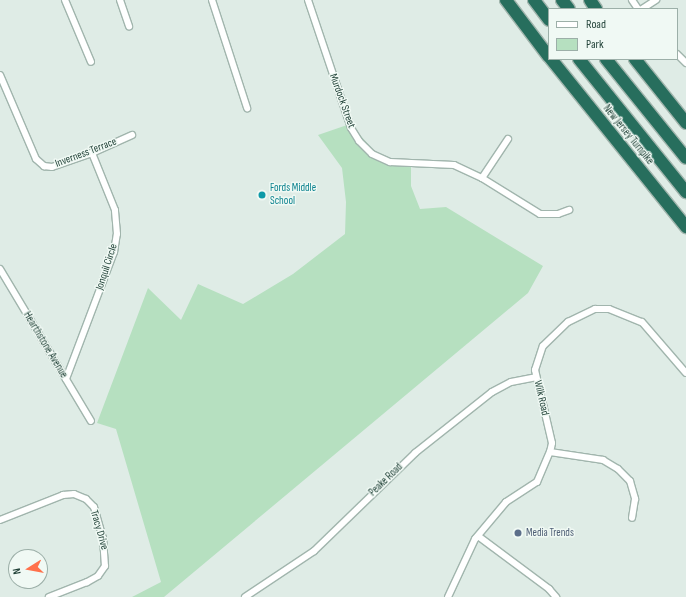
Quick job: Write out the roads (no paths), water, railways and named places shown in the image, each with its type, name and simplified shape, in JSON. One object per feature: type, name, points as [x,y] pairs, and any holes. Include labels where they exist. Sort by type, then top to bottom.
[{"type":"highway","name":"New Jersey Turnpike","points":[[506,0],[548,55]]},
{"type":"highway","points":[[534,0],[548,19]]},
{"type":"highway","points":[[562,0],[568,8]]},
{"type":"highway","name":"New Jersey Turnpike","points":[[552,60],[686,227]]},
{"type":"highway","name":"New Jersey Turnpike","points":[[579,60],[686,192]]},
{"type":"highway","points":[[607,60],[686,158]]},
{"type":"highway","points":[[636,60],[686,123]]},
{"type":"street","points":[[65,0],[91,62]]},
{"type":"street","points":[[120,0],[129,26]]},
{"type":"street","points":[[212,0],[247,108]]},
{"type":"street","name":"Murdock Street","points":[[308,0],[351,128],[359,141],[372,154],[390,162],[454,165],[482,178],[540,214],[558,214],[569,210]]},
{"type":"street","points":[[644,8],[656,0]]},
{"type":"street","points":[[678,55],[686,63]]},
{"type":"street","name":"Inverness Terrace","points":[[0,75],[36,159],[44,166],[52,167],[92,153],[132,135]]},
{"type":"street","points":[[482,178],[508,138]]},
{"type":"street","name":"Jonquil Circle","points":[[66,379],[114,252],[118,234],[115,210],[92,153]]},
{"type":"street","name":"Hearthstone Avenue","points":[[0,269],[90,421]]},
{"type":"street","name":"Wilk Road","points":[[448,597],[478,536],[506,502],[537,482],[550,452],[552,443],[536,377],[535,364],[543,346],[568,322],[594,309],[609,309],[642,322],[686,373]]},
{"type":"street","name":"Peake Road","points":[[245,597],[314,552],[415,453],[492,392],[510,382],[536,377]]},
{"type":"street","points":[[550,452],[603,460],[618,469],[630,481],[635,499],[632,518]]},
{"type":"street","name":"Tracy Drive","points":[[0,520],[63,495],[74,494],[86,499],[94,507],[104,538],[105,566],[98,576],[49,597]]},
{"type":"street","points":[[478,536],[549,589],[556,597]]},
{"type":"place","name":"Fords Middle School","points":[[262,195]]},
{"type":"place","name":"Media Trends","points":[[518,533]]}]
